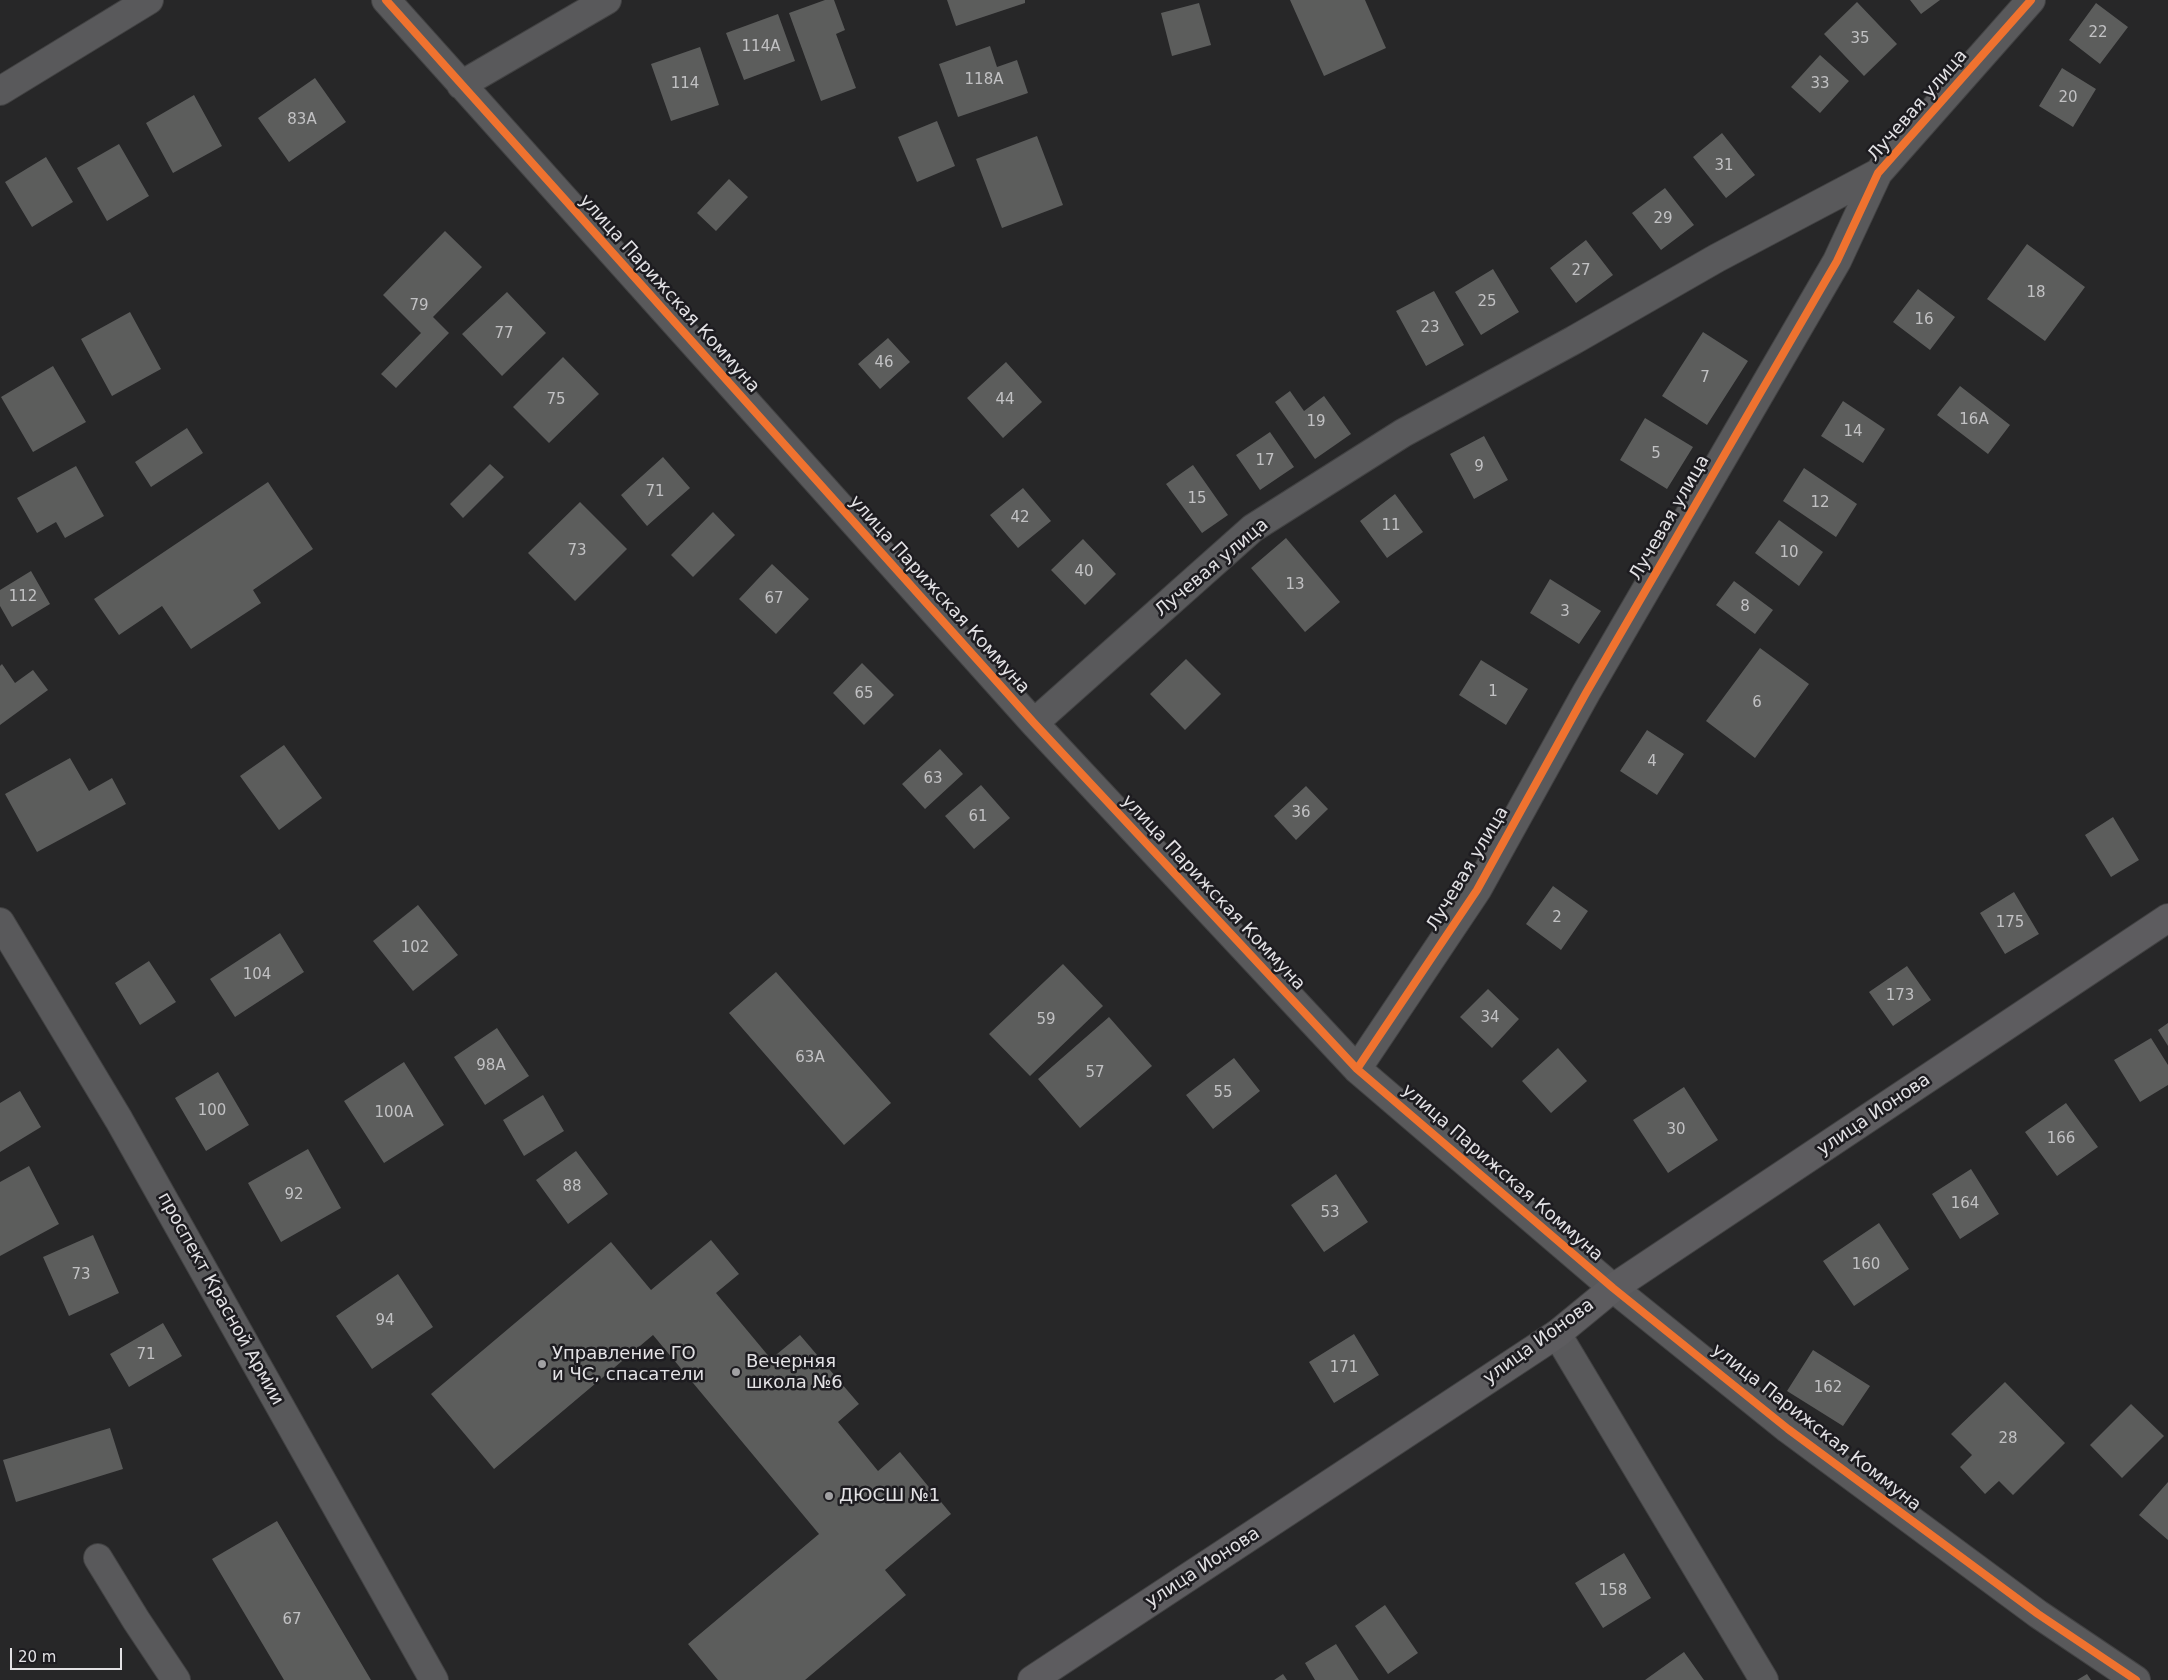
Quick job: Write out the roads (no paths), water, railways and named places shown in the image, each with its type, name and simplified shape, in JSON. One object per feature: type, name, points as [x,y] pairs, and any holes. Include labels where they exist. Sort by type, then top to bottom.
[{"type":"main road","name":"улица Ионова","points":[[1032,1680],[1557,1334],[1613,1288],[2168,918]]},
{"type":"street","points":[[0,91],[149,0]]},
{"type":"street","name":"улица Парижская Коммуна","points":[[386,0],[1034,723],[1357,1070],[1613,1288],[1796,1434],[2038,1614],[2136,1680]]},
{"type":"street","points":[[461,85],[607,0]]},
{"type":"street","name":"Лучевая улица","points":[[1357,1070],[1477,890],[1586,693],[1837,261],[1878,173],[2031,0]]},
{"type":"street","name":"Лучевая улица","points":[[1034,723],[1253,528],[1403,433],[1574,340],[1718,258],[1878,173]]},
{"type":"street","name":"проспект Красной Армии","points":[[0,922],[119,1120],[434,1680]]},
{"type":"street","points":[[1557,1334],[1764,1680]]},
{"type":"street","points":[[98,1558],[176,1680]]},
{"type":"place","name":"Управление ГО и ЧС, спасатели","points":[[542,1364]]},
{"type":"place","name":"Вечерняя школа №6","points":[[736,1372]]},
{"type":"place","name":"ДЮСШ №1","points":[[829,1496]]}]
